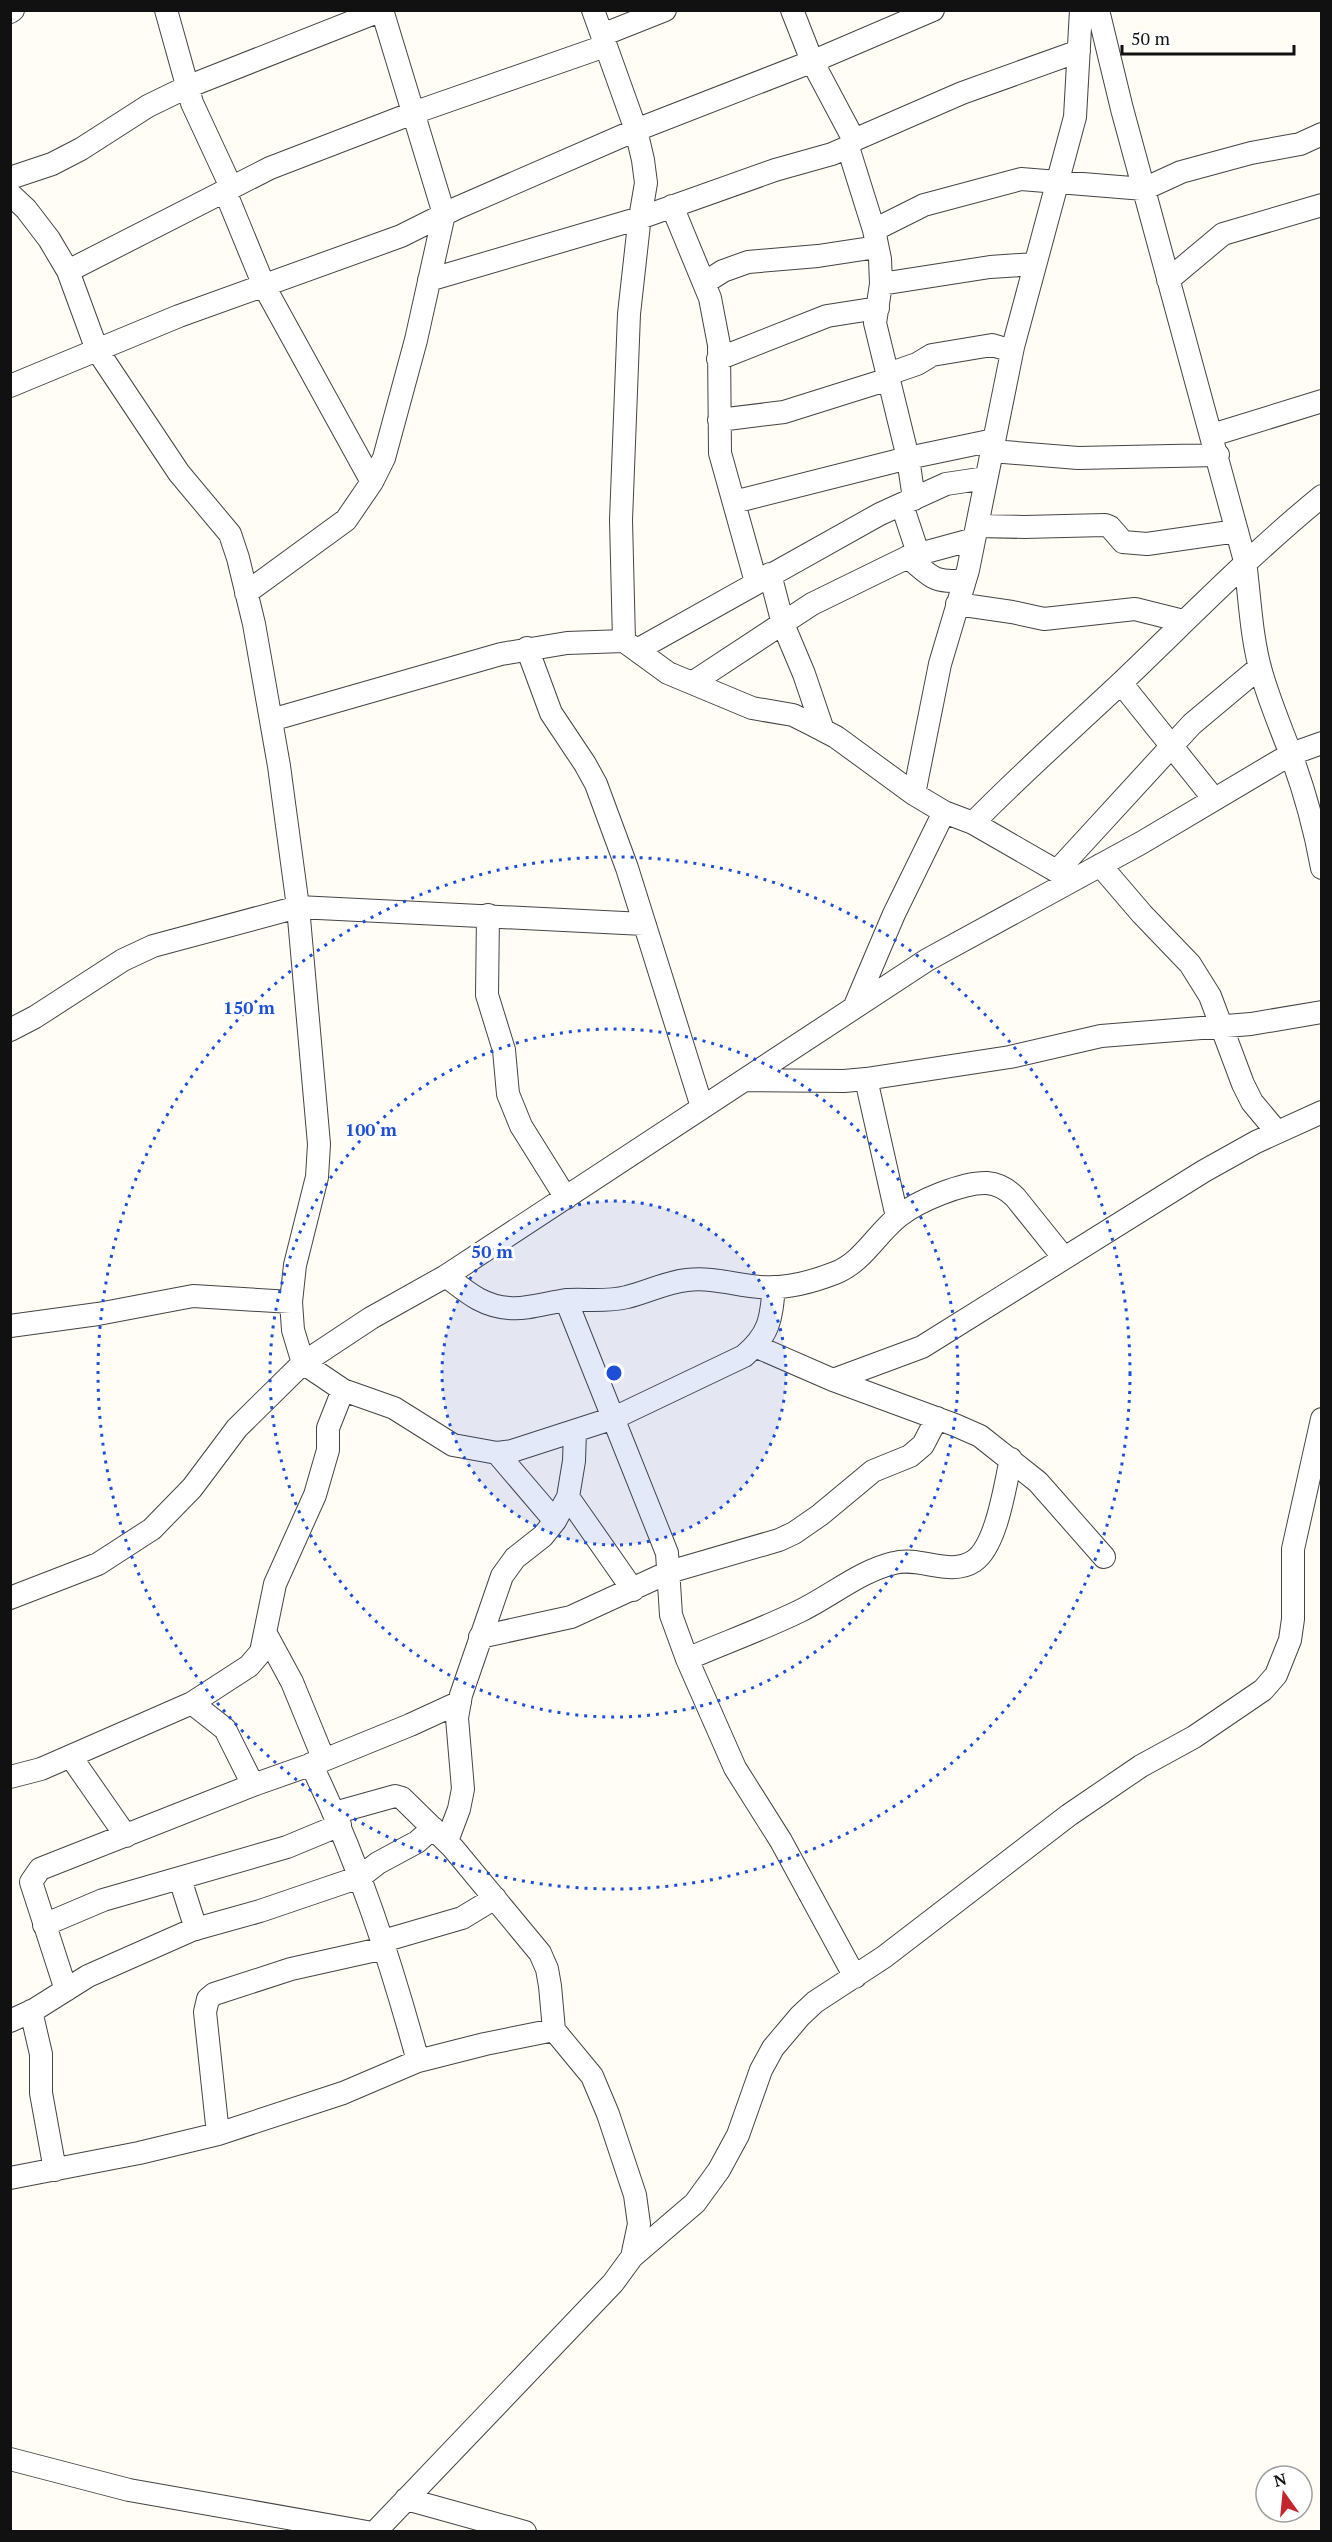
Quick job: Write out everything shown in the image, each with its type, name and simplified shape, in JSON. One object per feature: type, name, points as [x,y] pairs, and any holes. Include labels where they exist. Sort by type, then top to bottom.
[{"type":"street","points":[[166,10],[187,87],[264,286],[372,482]]},
{"type":"street","points":[[593,10],[636,130],[644,160],[646,183],[629,314],[621,520],[631,646],[668,673],[752,708],[793,715],[823,730],[914,794],[944,812],[973,823],[1064,876]]},
{"type":"street","points":[[68,271],[270,168],[603,40],[664,10]]},
{"type":"street","points":[[792,10],[812,61],[851,144],[876,238],[881,284],[875,323],[908,458],[908,502],[913,555],[934,578],[946,582],[965,580]]},
{"type":"street","points":[[10,386],[179,316],[401,236],[444,214],[636,130],[812,61],[933,10]]},
{"type":"street","points":[[914,794],[940,664],[965,580],[1012,351],[1076,117],[1082,10]]},
{"type":"street","points":[[1098,10],[1168,280],[1245,561],[1252,628],[1260,667],[1273,711],[1291,754],[1317,842],[1322,868]]},
{"type":"street","points":[[10,178],[52,165],[148,106],[187,87],[382,11],[444,214],[416,340],[384,458],[372,482],[346,520],[246,593]]},
{"type":"street","points":[[429,280],[640,218],[775,170],[815,160],[962,93],[1079,51]]},
{"type":"street","points":[[704,283],[723,271],[748,262],[818,256],[876,238],[924,205],[998,183],[1021,179],[1144,189],[1181,172],[1251,153],[1300,144],[1322,134]]},
{"type":"street","points":[[10,194],[26,208],[49,239],[68,271],[98,350],[179,473],[230,534],[246,593],[279,766],[298,908],[319,1144],[317,1177],[295,1266],[291,1302],[293,1330],[303,1363],[343,1390],[394,1408],[453,1445],[497,1453],[614,1419],[744,1356],[768,1329],[774,1287]]},
{"type":"street","points":[[1168,280],[1223,234],[1322,205]]},
{"type":"street","points":[[672,206],[710,298],[716,324],[720,453],[734,502],[804,674],[823,730]]},
{"type":"street","points":[[881,284],[990,267],[1035,264]]},
{"type":"street","points":[[718,359],[827,316],[878,308]]},
{"type":"street","points":[[719,420],[784,412],[888,376],[932,355],[992,345],[1012,351]]},
{"type":"street","points":[[734,502],[908,458],[993,446],[1078,458],[1215,445],[1322,401]]},
{"type":"street","points":[[271,720],[526,648],[567,643],[631,646],[691,622],[763,578],[846,532],[946,484],[986,478]]},
{"type":"street","points":[[973,823],[1026,768],[1121,682],[1245,561],[1322,496]]},
{"type":"street","points":[[692,683],[812,604],[913,555],[975,532],[1024,527],[1105,525],[1110,526],[1124,542],[1147,544],[1237,531]]},
{"type":"street","points":[[957,604],[1044,619],[1135,609],[1183,621]]},
{"type":"street","points":[[526,648],[551,713],[596,784],[627,868],[702,1107]]},
{"type":"street","points":[[1064,876],[1192,724],[1260,667]]},
{"type":"street","points":[[1121,682],[1214,799]]},
{"type":"street","points":[[10,1598],[98,1564],[152,1529],[192,1488],[237,1428],[303,1363],[371,1318],[446,1276],[927,960],[1064,876],[1100,865],[1291,754],[1322,742]]},
{"type":"street","points":[[854,1008],[894,914],[944,812]]},
{"type":"street","points":[[1100,865],[1142,914],[1190,964],[1210,996],[1243,1084],[1252,1101],[1277,1132]]},
{"type":"street","points":[[10,1030],[35,1017],[123,960],[153,946],[298,908],[644,924]]},
{"type":"street","points":[[488,915],[487,995],[504,1050],[508,1094],[521,1126],[566,1198]]},
{"type":"street","points":[[745,1080],[844,1081],[866,1079],[1010,1057],[1101,1036],[1222,1026],[1322,1012]]},
{"type":"street","points":[[866,1079],[897,1217]]},
{"type":"street","points":[[833,1380],[922,1347],[1204,1171],[1277,1132],[1322,1112]]},
{"type":"street","points":[[446,1276],[487,1305],[512,1309],[566,1300],[623,1298],[661,1284],[688,1280],[718,1279],[759,1287],[808,1282],[836,1273],[869,1249],[897,1217],[947,1191],[975,1184],[998,1185],[1015,1197],[1064,1258]]},
{"type":"street","points":[[10,1326],[98,1314],[184,1297],[291,1302]]},
{"type":"street","points":[[566,1300],[659,1529],[667,1553],[671,1616],[687,1659],[735,1768],[782,1841],[855,1977]]},
{"type":"street","points":[[755,1346],[833,1380],[980,1436],[1038,1482],[1104,1557]]},
{"type":"street","points":[[10,1777],[41,1769],[192,1703],[249,1666],[261,1652],[275,1584],[315,1495],[328,1450],[328,1428],[343,1390]]},
{"type":"street","points":[[480,1637],[571,1617],[669,1572],[779,1540],[794,1533],[820,1515],[873,1471],[910,1456],[923,1445],[937,1418]]},
{"type":"street","points":[[375,2532],[613,2283],[632,2257],[695,2203],[720,2170],[738,2135],[760,2070],[780,2039],[815,2002],[884,1957],[1069,1815],[1142,1766],[1194,1737],[1263,1690],[1276,1675],[1290,1640],[1293,1619],[1293,1549],[1322,1419]]},
{"type":"street","points":[[10,2020],[31,2011],[123,1959],[196,1929],[260,1911],[360,1877],[378,1863],[440,1835],[459,1809],[463,1789],[457,1718],[480,1637],[502,1576],[515,1558],[543,1536],[555,1521],[568,1497],[574,1461],[575,1431]]},
{"type":"street","points":[[497,1453],[555,1521]]},
{"type":"street","points":[[687,1659],[801,1611],[851,1582],[891,1563],[906,1560],[948,1567],[962,1566],[975,1560],[986,1546],[999,1517],[1011,1459]]},
{"type":"street","points":[[568,1497],[633,1590]]},
{"type":"street","points":[[266,1634],[292,1682],[337,1819],[384,1944],[418,2061]]},
{"type":"street","points":[[66,1990],[31,1882],[40,1869],[317,1762],[410,1725],[460,1702]]},
{"type":"street","points":[[192,1703],[225,1729],[253,1785]]},
{"type":"street","points":[[71,1756],[126,1836]]},
{"type":"street","points":[[44,1925],[104,1900],[287,1847],[337,1819],[398,1796],[440,1835],[540,1953],[547,1969],[554,2030],[592,2076],[608,2114],[635,2195],[639,2224],[632,2257]]},
{"type":"street","points":[[180,1879],[196,1929]]},
{"type":"street","points":[[218,2134],[205,2012],[208,1999],[214,1994],[291,1969],[384,1944],[462,1918],[495,1898]]},
{"type":"street","points":[[31,2011],[41,2054],[41,2093],[55,2170]]},
{"type":"street","points":[[10,2178],[218,2134],[343,2093],[418,2061],[485,2043],[554,2030]]},
{"type":"street","points":[[10,2459],[129,2490],[367,2532]]},
{"type":"street","points":[[406,2499],[525,2532]]}]
